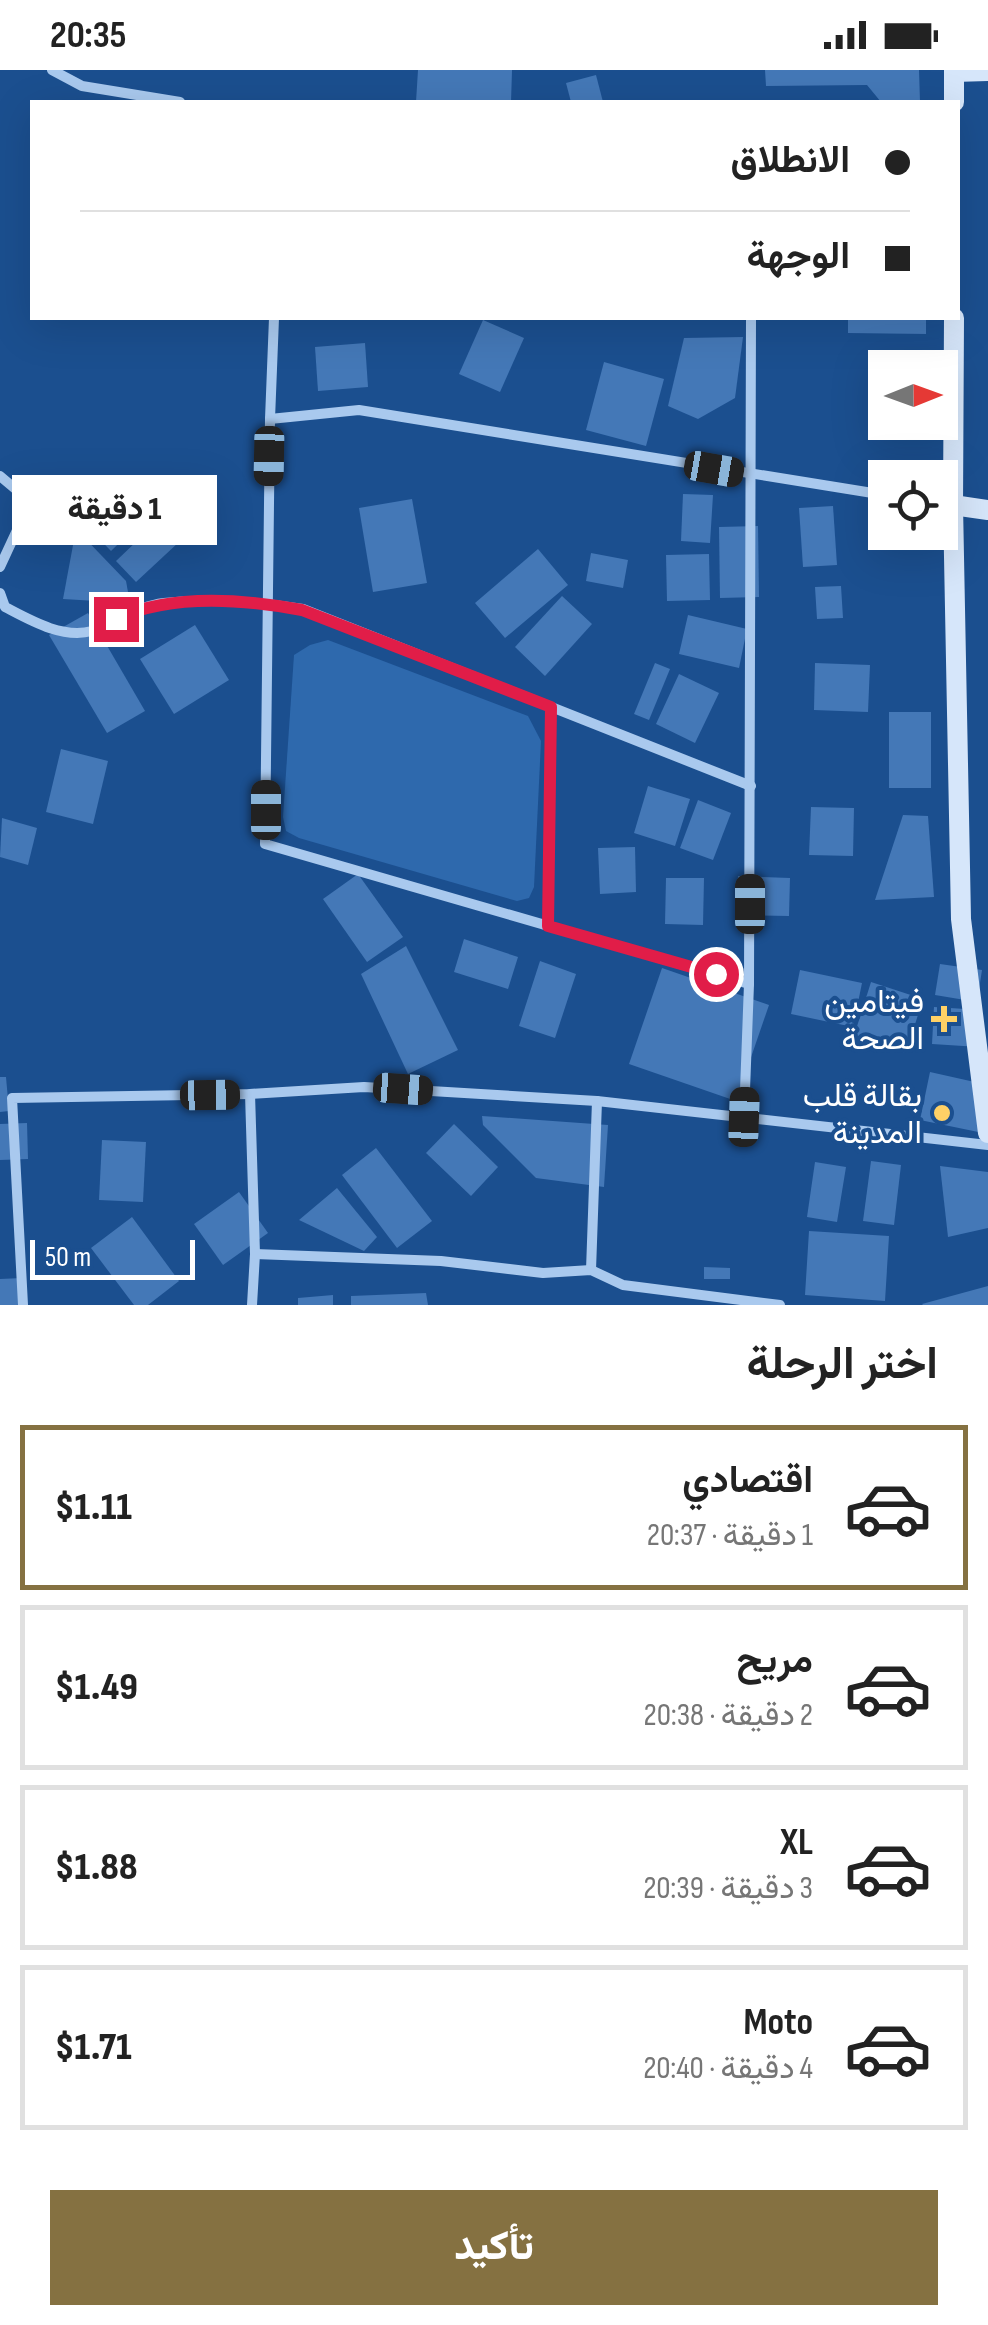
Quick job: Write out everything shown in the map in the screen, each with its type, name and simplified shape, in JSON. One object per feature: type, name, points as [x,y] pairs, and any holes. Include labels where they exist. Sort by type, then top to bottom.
[{"type":"street","points":[[52,70],[82,86],[168,100]]},
{"type":"street","points":[[954,100],[954,71],[988,71]]},
{"type":"street","points":[[274,320],[265,844],[749,984]]},
{"type":"street","points":[[744,1117],[751,786],[751,320]]},
{"type":"street","points":[[949,460],[954,320]]},
{"type":"street","points":[[270,420],[359,410],[868,493]]},
{"type":"street","points":[[0,476],[19,492],[25,513],[1,559]]},
{"type":"street","points":[[958,506],[988,510]]},
{"type":"street","points":[[949,550],[961,919],[988,1133]]},
{"type":"street","points":[[0,593],[5,606],[58,631],[90,632],[143,606],[168,602],[268,603],[302,610],[751,786]]},
{"type":"street","points":[[548,926],[551,707]]},
{"type":"street","points":[[22,1305],[12,1098],[250,1094],[364,1086],[597,1100],[988,1146]]},
{"type":"street","points":[[250,1094],[255,1254],[252,1305]]},
{"type":"street","points":[[591,1270],[597,1100]]},
{"type":"street","points":[[255,1254],[441,1261],[542,1273],[591,1270],[622,1285],[780,1305]]},
{"type":"shaded area","points":[[328,640],[528,716],[541,741],[534,887],[529,898],[517,901],[286,831],[283,817],[294,655]]},
{"type":"building","points":[[418,70],[512,70],[511,100],[416,100]]},
{"type":"building","points":[[765,70],[919,70],[920,100],[879,100],[867,85],[766,86]]},
{"type":"building","points":[[596,75],[602,100],[570,100],[566,83]]},
{"type":"building","points":[[483,320],[524,338],[500,392],[459,374]]},
{"type":"building","points":[[848,320],[926,320],[926,334],[848,333]]},
{"type":"building","points":[[743,337],[735,398],[698,419],[668,406],[684,338]]},
{"type":"building","points":[[365,343],[368,387],[318,391],[315,347]]},
{"type":"building","points":[[604,362],[664,379],[646,446],[586,430]]},
{"type":"building","points":[[129,480],[156,507],[111,551],[84,523]]},
{"type":"building","points":[[683,494],[713,495],[710,543],[681,541]]},
{"type":"building","points":[[412,499],[427,583],[373,592],[359,508]]},
{"type":"building","points":[[833,506],[837,565],[803,567],[799,508]]},
{"type":"building","points":[[159,520],[179,542],[136,582],[116,561]]},
{"type":"building","points":[[758,526],[759,597],[720,598],[719,527]]},
{"type":"building","points":[[76,529],[126,581],[130,603],[63,599]]},
{"type":"building","points":[[538,549],[568,585],[505,638],[475,603]]},
{"type":"building","points":[[591,553],[628,560],[623,588],[586,581]]},
{"type":"building","points":[[709,554],[710,600],[667,601],[666,555]]},
{"type":"building","points":[[841,586],[843,618],[817,619],[815,587]]},
{"type":"building","points":[[562,596],[592,624],[545,676],[515,647]]},
{"type":"building","points":[[88,613],[145,711],[107,733],[49,635]]},
{"type":"building","points":[[688,615],[747,629],[739,668],[679,654]]},
{"type":"building","points":[[195,625],[229,680],[174,714],[140,659]]},
{"type":"building","points":[[655,663],[670,669],[649,720],[634,714]]},
{"type":"building","points":[[815,663],[870,665],[868,712],[814,710]]},
{"type":"building","points":[[679,674],[719,693],[695,743],[656,724]]},
{"type":"building","points":[[889,712],[931,712],[931,788],[889,788]]},
{"type":"building","points":[[61,749],[108,761],[93,824],[46,812]]},
{"type":"building","points":[[648,786],[690,799],[675,846],[634,833]]},
{"type":"building","points":[[698,800],[731,813],[713,860],[680,848]]},
{"type":"building","points":[[811,807],[854,808],[853,856],[809,855]]},
{"type":"building","points":[[903,815],[928,816],[934,897],[875,900]]},
{"type":"building","points":[[2,818],[37,828],[28,865],[0,857]]},
{"type":"building","points":[[635,847],[636,892],[600,894],[598,848]]},
{"type":"building","points":[[358,874],[403,937],[367,962],[323,899]]},
{"type":"building","points":[[738,876],[790,878],[789,916],[737,915]]},
{"type":"building","points":[[666,878],[704,878],[703,925],[665,924]]},
{"type":"building","points":[[464,939],[518,957],[508,989],[454,972]]},
{"type":"building","points":[[406,946],[458,1050],[408,1074],[361,974]]},
{"type":"building","points":[[540,961],[576,974],[555,1038],[519,1026]]},
{"type":"building","points":[[940,964],[982,970],[977,1002],[935,995]]},
{"type":"building","points":[[662,968],[769,1005],[736,1101],[629,1064]]},
{"type":"building","points":[[800,970],[862,983],[853,1027],[791,1014]]},
{"type":"building","points":[[871,982],[923,999],[906,1053],[854,1036]]},
{"type":"building","points":[[934,1007],[981,1010],[979,1047],[932,1044]]},
{"type":"building","points":[[930,1072],[988,1085],[988,1134],[920,1120]]},
{"type":"building","points":[[0,1077],[6,1077],[9,1111],[0,1112]]},
{"type":"building","points":[[482,1116],[608,1125],[604,1187],[536,1178],[483,1125]]},
{"type":"building","points":[[27,1123],[28,1159],[0,1160],[0,1124]]},
{"type":"building","points":[[454,1124],[498,1167],[471,1196],[426,1153]]},
{"type":"building","points":[[102,1140],[146,1142],[143,1202],[99,1200]]},
{"type":"building","points":[[376,1148],[432,1221],[397,1248],[342,1175]]},
{"type":"building","points":[[871,1161],[901,1165],[894,1225],[863,1221]]},
{"type":"building","points":[[815,1162],[846,1167],[837,1222],[807,1217]]},
{"type":"building","points":[[940,1166],[988,1172],[988,1228],[948,1237]]},
{"type":"building","points":[[337,1188],[377,1237],[364,1251],[299,1220]]},
{"type":"building","points":[[239,1192],[268,1233],[223,1265],[194,1224]]},
{"type":"building","points":[[132,1217],[179,1281],[148,1305],[134,1305],[91,1248]]},
{"type":"building","points":[[809,1231],[889,1236],[885,1301],[805,1295]]},
{"type":"building","points":[[704,1267],[730,1268],[730,1279],[704,1279]]},
{"type":"building","points":[[22,1278],[23,1305],[0,1305],[0,1279]]},
{"type":"building","points":[[988,1286],[988,1305],[922,1304]]},
{"type":"building","points":[[426,1293],[428,1305],[351,1305],[351,1296]]},
{"type":"building","points":[[333,1295],[333,1305],[298,1305],[298,1298]]},
{"type":"place","name":"فيتامين الصحة","points":[[944,1019]]},
{"type":"place","name":"بقالة قلب المدينة","points":[[942,1113]]},
{"type":"route","points":[[116,619],[143,606],[168,602],[268,603],[302,610],[551,707],[548,926],[716,974]]}]
